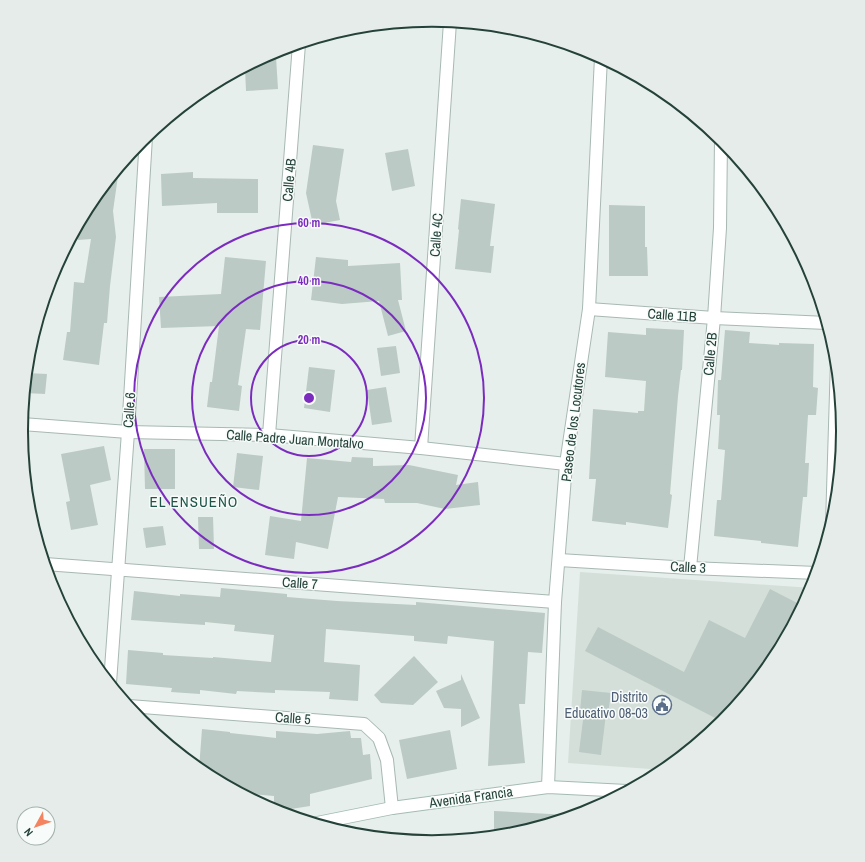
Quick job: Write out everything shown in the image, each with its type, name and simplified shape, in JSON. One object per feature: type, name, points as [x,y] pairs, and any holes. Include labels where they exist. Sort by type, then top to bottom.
[{"type":"street","name":"Calle 4C","points":[[421,448],[450,28]]},
{"type":"street","name":"Calle 4B","points":[[269,435],[300,49]]},
{"type":"street","name":"Paseo de los Locutores","points":[[548,786],[555,602],[566,464],[589,309],[601,64]]},
{"type":"street","name":"Calle 6","points":[[111,675],[128,432],[145,147]]},
{"type":"street","name":"Calle 2B","points":[[690,568],[714,318],[720,228],[721,148]]},
{"type":"street","name":"Calle 11B","points":[[589,309],[714,318],[822,323]]},
{"type":"street","points":[[833,484],[835,397]]},
{"type":"street","name":"Calle Padre Juan Montalvo","points":[[28,424],[128,432],[269,435],[421,448],[566,464]]},
{"type":"street","name":"Calle 3","points":[[559,560],[690,568],[811,573]]},
{"type":"street","name":"Calle 7","points":[[51,564],[555,602]]},
{"type":"street","name":"Calle 5","points":[[138,707],[364,724],[380,738],[387,760],[392,808]]},
{"type":"street","name":"Avenida Francia","points":[[329,821],[392,808],[548,786],[616,790]]},
{"type":"shaded area","points":[[580,572],[805,588],[782,633],[753,677],[718,717],[678,752],[653,769],[568,763]]},
{"type":"building","points":[[276,59],[278,89],[246,91],[245,74]]},
{"type":"building","points":[[313,145],[344,149],[336,201],[340,220],[313,225],[306,193]]},
{"type":"building","points":[[408,149],[415,186],[392,191],[385,153]]},
{"type":"building","points":[[193,172],[193,178],[258,179],[258,213],[217,213],[217,203],[162,206],[161,174]]},
{"type":"building","points":[[118,178],[113,211],[116,237],[107,323],[104,323],[99,365],[63,360],[67,332],[70,332],[74,282],[84,283],[91,239],[78,240],[97,207]]},
{"type":"building","points":[[461,199],[495,204],[490,246],[494,246],[491,273],[455,269]]},
{"type":"building","points":[[609,205],[645,206],[645,247],[647,247],[648,276],[609,276]]},
{"type":"building","points":[[225,257],[266,261],[260,330],[246,329],[238,385],[242,386],[239,411],[207,407],[210,382],[212,382],[219,326],[161,328],[159,297],[221,294]]},
{"type":"building","points":[[316,257],[348,260],[348,266],[400,263],[402,300],[398,300],[406,331],[388,336],[379,301],[342,304],[311,300]]},
{"type":"building","points":[[646,328],[684,330],[682,370],[678,396],[670,494],[672,495],[668,528],[626,522],[626,525],[592,521],[596,479],[589,479],[593,409],[638,413],[638,411],[644,411],[646,381],[605,377],[608,332],[646,335]]},
{"type":"building","points":[[725,330],[750,332],[749,343],[779,345],[779,343],[814,344],[813,387],[818,388],[816,415],[808,415],[805,463],[809,463],[807,497],[803,497],[798,547],[714,536],[717,500],[721,500],[725,450],[718,449],[720,415],[717,415],[718,380],[721,380]]},
{"type":"building","points":[[396,346],[400,373],[381,376],[377,348]]},
{"type":"building","points":[[309,367],[335,370],[330,412],[304,408]]},
{"type":"building","points":[[33,373],[47,374],[45,394],[30,393]]},
{"type":"building","points":[[386,387],[392,422],[372,425],[367,390]]},
{"type":"building","points":[[104,446],[111,480],[90,485],[98,525],[71,530],[66,502],[70,501],[61,454]]},
{"type":"building","points":[[144,449],[175,449],[175,489],[145,489]]},
{"type":"building","points":[[237,453],[263,456],[259,490],[233,487]]},
{"type":"building","points":[[352,457],[373,458],[373,466],[409,465],[458,475],[456,485],[478,482],[480,505],[445,509],[417,503],[385,503],[384,499],[338,497],[328,549],[296,542],[294,559],[265,555],[270,516],[301,521],[307,458],[351,462]]},
{"type":"building","points":[[198,517],[213,517],[214,549],[199,549]]},
{"type":"building","points":[[163,526],[166,545],[146,548],[143,528]]},
{"type":"building","points":[[221,588],[287,594],[287,597],[337,601],[416,605],[416,602],[545,613],[542,653],[528,652],[525,704],[519,704],[525,763],[488,766],[494,641],[448,636],[447,644],[414,641],[414,636],[326,629],[324,662],[360,665],[358,701],[329,699],[330,692],[275,690],[275,693],[237,691],[236,694],[200,690],[200,694],[171,692],[172,688],[126,684],[128,650],[163,653],[163,655],[213,657],[271,662],[274,635],[234,631],[235,625],[205,622],[205,625],[131,620],[134,591],[180,596],[180,594],[220,597]]},
{"type":"building","points":[[770,589],[798,603],[782,633],[753,677],[716,719],[585,651],[598,627],[684,672],[709,620],[745,638]]},
{"type":"building","points":[[414,656],[438,682],[413,705],[381,703],[374,695]]},
{"type":"building","points":[[461,674],[480,718],[461,727],[461,709],[444,708],[436,691],[461,680]]},
{"type":"building","points":[[582,690],[611,693],[608,714],[606,714],[601,755],[579,752],[584,712],[580,711]]},
{"type":"building","points":[[202,729],[276,738],[276,731],[317,734],[350,731],[351,738],[361,738],[363,755],[370,754],[372,779],[310,794],[310,806],[291,809],[274,802],[274,796],[254,793],[230,781],[200,761]]},
{"type":"building","points":[[450,730],[457,769],[407,779],[399,740]]},
{"type":"building","points":[[494,811],[560,815],[537,821],[494,830]]},
{"type":"place","name":"Distrito Educativo 08-03","points":[[662,705]]},
{"type":"district","name":"EL ENSUEÑO","points":[[194,501]]}]
